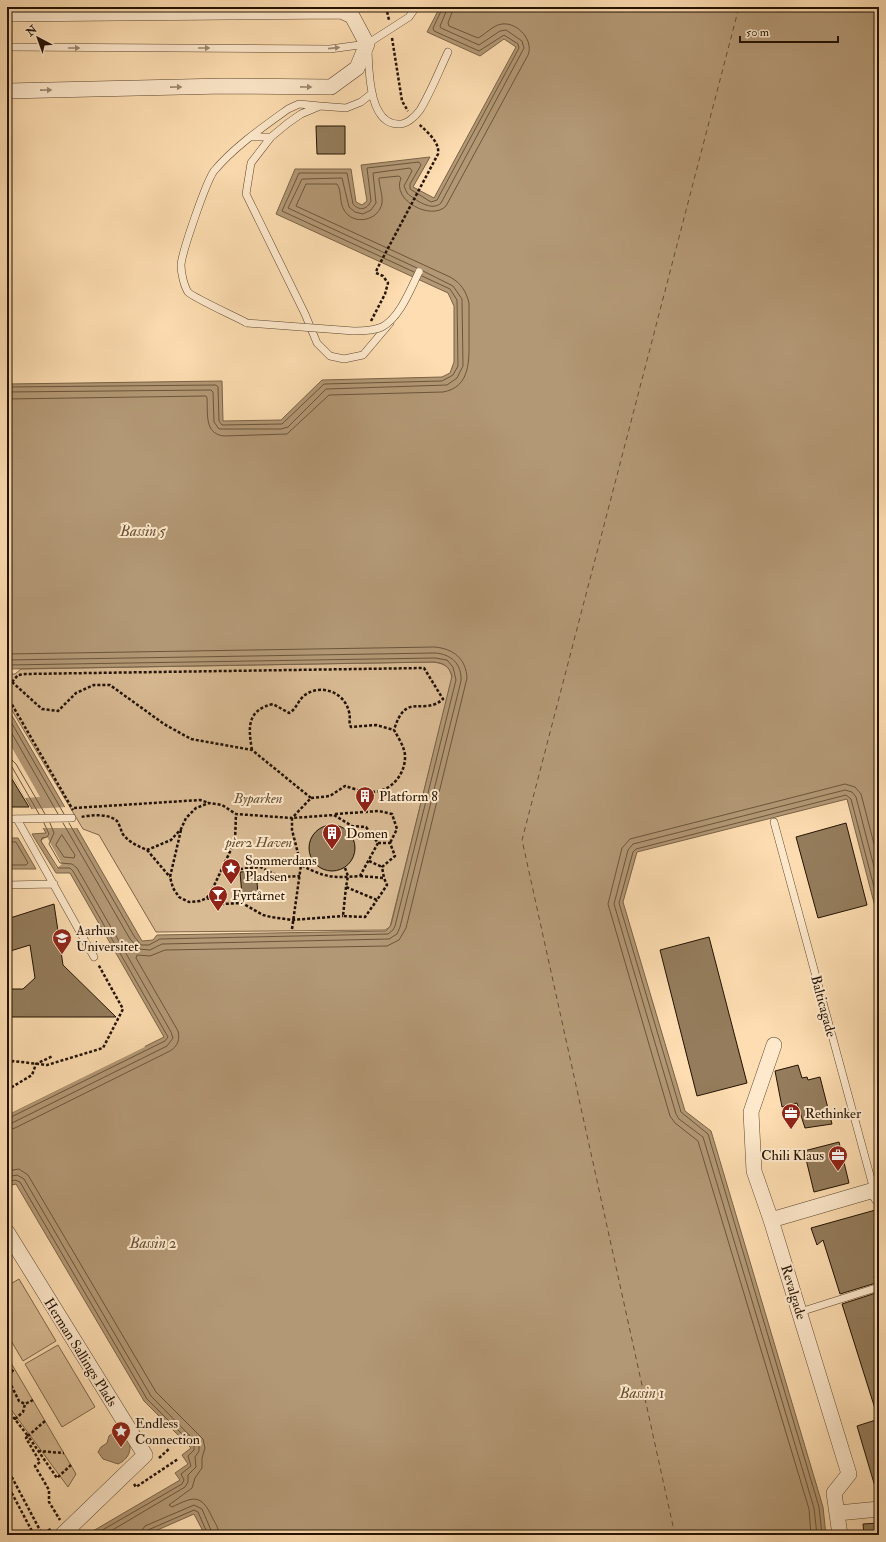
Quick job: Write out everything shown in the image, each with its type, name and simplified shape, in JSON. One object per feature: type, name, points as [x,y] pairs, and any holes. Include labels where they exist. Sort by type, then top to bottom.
[{"type":"street","points":[[7,14],[341,11],[352,16],[367,44],[357,68],[331,87],[224,86],[7,90]]},
{"type":"street","name":"Revalgade","points":[[774,1045],[751,1112],[754,1171],[800,1312],[849,1474],[834,1493],[838,1512],[840,1535]]},
{"type":"street","name":"Balticagade","points":[[771,1220],[877,1194]]},
{"type":"street","name":"Herman Sallings Plads","points":[[7,1232],[145,1455],[61,1529]]},
{"type":"street","points":[[838,1512],[879,1509]]},
{"type":"lane","points":[[7,47],[330,49],[367,44],[409,17],[416,7]]},
{"type":"lane","points":[[367,44],[371,94],[382,116],[391,123],[403,124],[420,110],[448,52]]},
{"type":"lane","points":[[320,106],[295,118],[271,137],[251,163],[246,194],[305,314],[317,343],[330,356],[344,359],[363,355],[398,314],[420,272],[399,310],[382,326],[371,330],[354,331],[247,323],[189,292],[183,278],[181,265],[196,216],[210,179],[214,172],[230,155],[288,109],[299,104],[346,108],[361,102],[371,94]]},
{"type":"lane","points":[[253,137],[271,137]]},
{"type":"lane","points":[[7,820],[72,818]]},
{"type":"lane","points":[[17,819],[94,957]]},
{"type":"lane","name":"Balticagade","points":[[774,822],[877,1194]]},
{"type":"lane","points":[[7,885],[54,884]]},
{"type":"lane","points":[[800,1312],[879,1287]]},
{"type":"path","points":[[368,325],[385,294],[388,283],[383,276],[376,273],[377,268],[424,183],[438,154],[439,148],[413,117],[402,101],[386,7]]},
{"type":"path","points":[[12,682],[18,676],[25,674],[424,668],[443,699],[437,704],[408,707],[398,716],[394,730],[405,754],[403,770],[394,784],[383,790],[371,792],[344,786],[330,796],[311,798],[292,818],[292,830],[301,865],[292,920],[292,929]]},
{"type":"path","points":[[7,682],[12,682],[42,709],[58,711],[76,692],[94,685],[110,685],[164,724],[190,739],[252,750],[311,798]]},
{"type":"path","points":[[252,750],[248,732],[252,718],[262,707],[273,704],[288,713],[292,711],[305,695],[316,690],[327,690],[337,694],[350,712],[349,724],[351,727],[376,725],[394,730]]},
{"type":"path","points":[[7,696],[72,808],[200,800],[222,805],[236,814],[292,818],[379,811],[392,814],[397,829],[390,843],[395,856],[382,867]]},
{"type":"path","points":[[170,877],[186,818],[196,808],[209,803]]},
{"type":"path","points":[[72,818],[90,815],[108,817],[117,822],[123,835],[135,845],[148,850],[170,877],[173,888],[179,897],[189,902],[200,901],[207,898],[235,840],[236,814]]},
{"type":"path","points":[[334,814],[352,826],[366,827],[378,843]]},
{"type":"path","points":[[148,850],[171,840],[182,829]]},
{"type":"path","points":[[378,843],[390,843]]},
{"type":"path","points":[[360,876],[378,843]]},
{"type":"path","points":[[369,861],[382,867]]},
{"type":"path","points":[[301,865],[320,875],[384,878]]},
{"type":"path","points":[[220,871],[260,867],[280,878],[300,876]]},
{"type":"path","points":[[207,898],[222,904],[242,903],[263,915],[292,920],[343,916],[366,917],[387,885],[382,867]]},
{"type":"path","points":[[343,916],[348,876],[345,868]]},
{"type":"path","points":[[346,887],[377,900]]},
{"type":"path","points":[[7,1064],[13,1061],[47,1065],[103,1048],[123,1009],[94,957]]},
{"type":"path","points":[[7,1090],[32,1075],[36,1064],[53,1056]]},
{"type":"path","points":[[14,1368],[8,1381],[19,1401],[25,1404]]},
{"type":"path","points":[[15,1420],[23,1412],[25,1404],[33,1400]]},
{"type":"path","points":[[7,1409],[57,1478],[71,1465]]},
{"type":"path","points":[[45,1421],[26,1438],[40,1462],[35,1466],[49,1490],[49,1502],[61,1529]]},
{"type":"path","points":[[38,1451],[64,1453]]},
{"type":"path","points":[[136,1487],[178,1459]]},
{"type":"path","points":[[7,1468],[42,1534]]},
{"type":"path","points":[[7,1484],[34,1535]]},
{"type":"green space","name":"Byparken","points":[[440,663],[446,666],[450,671],[452,679],[390,927],[385,930],[156,932],[99,835],[83,829],[7,702],[7,674],[15,674],[21,669]]},
{"type":"green space","points":[[19,1279],[56,1341],[23,1361],[7,1334],[7,1286]]},
{"type":"green space","points":[[58,1345],[95,1407],[62,1427],[25,1364]]},
{"type":"green space","points":[[7,1356],[76,1474],[68,1487],[7,1404]]},
{"type":"water","points":[[440,7],[879,7],[879,922],[847,799],[637,852],[623,902],[685,1111],[711,1131],[823,1507],[826,1535],[205,1535],[194,1514],[146,1535],[95,1535],[93,1531],[180,1480],[175,1473],[188,1464],[182,1455],[191,1448],[144,1401],[16,1184],[7,1186],[7,1115],[164,1037],[70,873],[56,873],[32,834],[46,833],[7,766],[7,707],[142,941],[153,940],[157,935],[386,931],[391,925],[452,676],[446,666],[441,663],[434,662],[7,669],[7,384],[222,381],[223,421],[281,420],[322,380],[442,377],[450,373],[454,362],[454,306],[448,293],[276,214],[295,169],[351,169],[356,202],[362,205],[367,201],[361,165],[430,157],[413,187],[434,198],[516,47],[504,39],[480,56],[427,32]]},
{"type":"water","points":[[7,838],[18,838],[36,869],[7,869]]},
{"type":"water","points":[[114,1432],[125,1437],[130,1446],[128,1456],[118,1464],[103,1459],[98,1452],[101,1447],[107,1443],[109,1436]]},
{"type":"pier","points":[[7,739],[40,797],[25,798],[7,766]]},
{"type":"pier","points":[[67,807],[79,828],[41,828],[30,809]]},
{"type":"pier","points":[[47,837],[62,864],[57,868],[41,841]]},
{"type":"pier","points":[[144,1045],[145,1047],[7,1115],[7,1113]]},
{"type":"building","points":[[316,126],[345,126],[345,154],[317,154]]},
{"type":"building","points":[[7,771],[29,807],[7,807]]},
{"type":"building","points":[[846,823],[867,905],[818,918],[796,837]]},
{"type":"building","name":"Domen","points":[[327,825],[337,825],[349,831],[354,839],[354,857],[349,865],[341,870],[327,871],[319,868],[312,861],[309,853],[309,843],[312,835],[319,828]]},
{"type":"building","points":[[256,871],[258,894],[242,895],[240,872]]},
{"type":"building","points":[[54,904],[63,965],[116,1017],[7,1017],[7,989],[23,989],[35,978],[30,945],[7,952],[7,919]]},
{"type":"building","points":[[709,937],[747,1083],[697,1096],[660,950]]},
{"type":"building","points":[[798,1065],[802,1078],[807,1077],[808,1080],[820,1077],[832,1124],[805,1128],[797,1103],[782,1107],[775,1071]]},
{"type":"building","points":[[839,1142],[849,1183],[814,1192],[804,1151]]},
{"type":"building","points":[[879,1209],[879,1275],[874,1276],[876,1283],[840,1294],[823,1240],[817,1245],[811,1228]]},
{"type":"building","points":[[879,1292],[879,1414],[877,1415],[842,1304]]},
{"type":"building","points":[[879,1419],[879,1490],[876,1490],[857,1426]]},
{"type":"building","points":[[879,1523],[879,1535],[864,1535],[863,1524]]},
{"type":"ferry route","points":[[675,1535],[522,840],[739,7]]},
{"type":"tram line","points":[[7,1531],[9,1535]]},
{"type":"place","name":"Platform 8","points":[[365,813]]},
{"type":"place","name":"Domen","points":[[332,850]]},
{"type":"place","name":"Sommerdans Pladsen","points":[[231,885]]},
{"type":"place","name":"Fyrtårnet","points":[[218,912]]},
{"type":"place","name":"Aarhus Universitet","points":[[62,955]]},
{"type":"place","name":"Rethinker","points":[[791,1130]]},
{"type":"place","name":"Chili Klaus","points":[[838,1172]]},
{"type":"place","name":"Endless Connection","points":[[121,1448]]},
{"type":"water label","name":"Bassin 5","points":[[143,531]]},
{"type":"water label","name":"Bassin 2","points":[[153,1243]]},
{"type":"water label","name":"Bassin 1","points":[[642,1393]]},
{"type":"park label","name":"pier2 Haven","points":[[259,842]]}]
